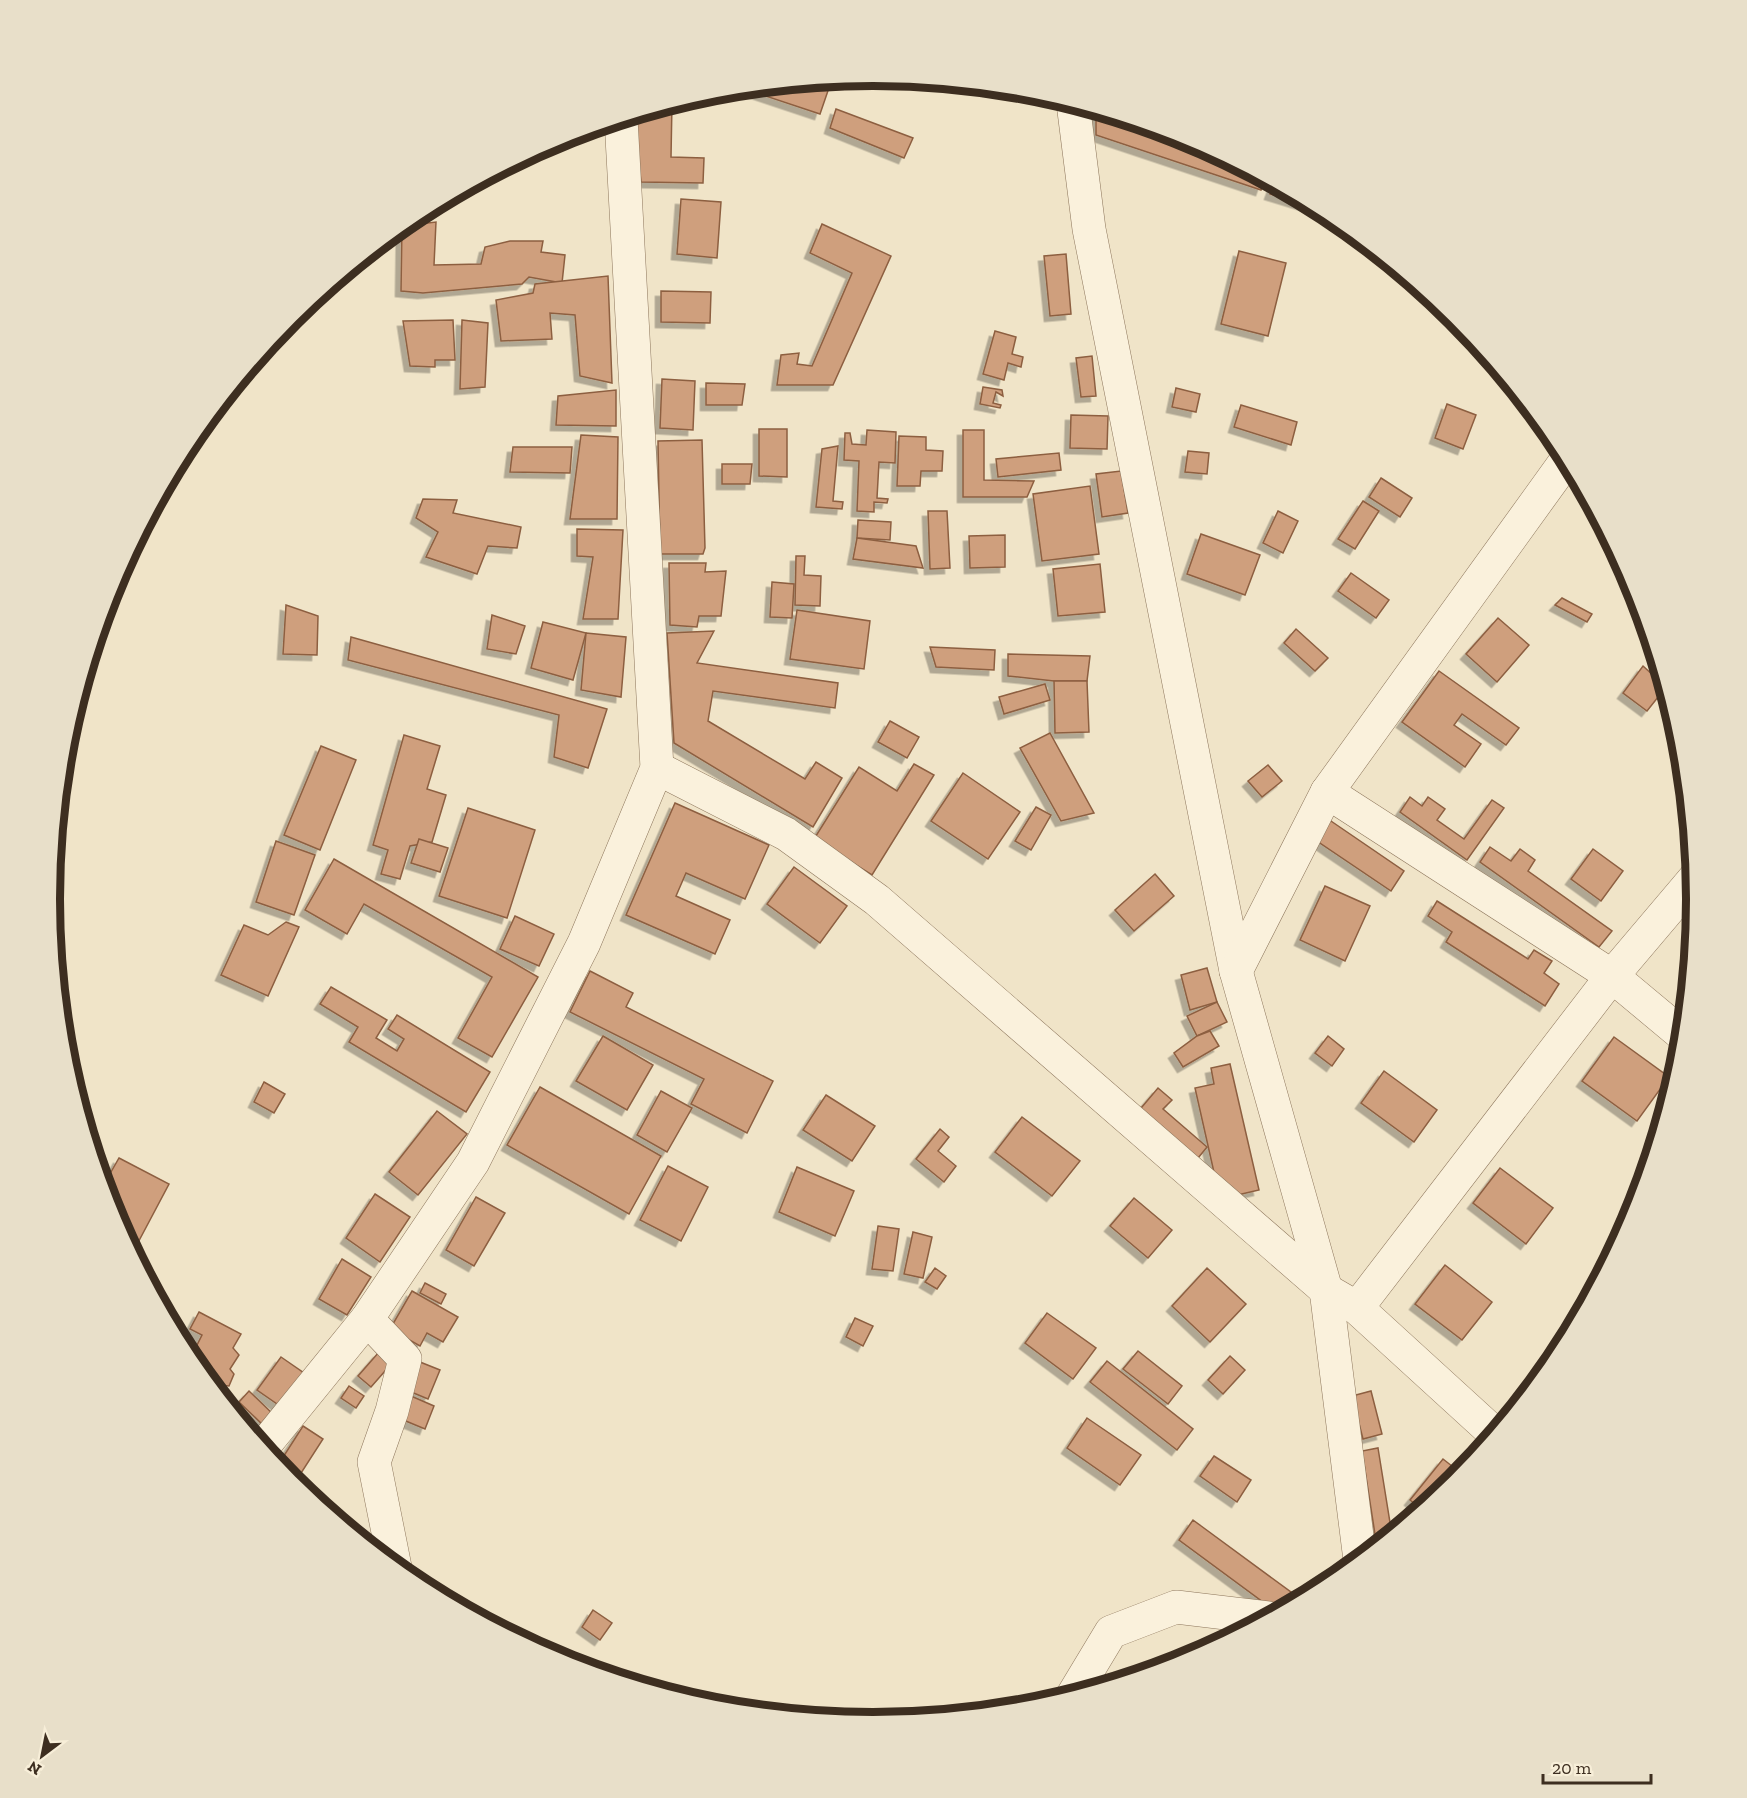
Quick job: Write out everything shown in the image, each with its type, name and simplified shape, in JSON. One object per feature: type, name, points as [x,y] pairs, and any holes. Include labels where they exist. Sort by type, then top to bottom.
[{"type":"street","points":[[1074,111],[1089,228],[1236,970],[1326,1290],[1359,1551]]},
{"type":"street","points":[[268,1441],[366,1319],[472,1162],[584,943],[657,768],[621,126]]},
{"type":"street","points":[[1236,970],[1327,792],[1562,466]]},
{"type":"street","points":[[657,768],[786,834],[877,900],[1326,1290],[1357,1308],[1490,1429]]},
{"type":"street","points":[[1327,792],[1612,976],[1676,1029]]},
{"type":"street","points":[[1357,1308],[1612,976],[1687,888]]},
{"type":"street","points":[[366,1319],[405,1359],[392,1411],[374,1462],[392,1554]]},
{"type":"street","points":[[1078,1686],[1111,1632],[1176,1607],[1256,1617]]},
{"type":"building","points":[[829,87],[820,114],[758,93]]},
{"type":"building","points":[[836,109],[913,138],[904,158],[830,128]]},
{"type":"building","points":[[672,111],[671,157],[704,158],[703,183],[641,182],[634,122]]},
{"type":"building","points":[[1096,117],[1185,147],[1263,185],[1261,190],[1096,135]]},
{"type":"building","points":[[1272,190],[1289,200],[1270,194]]},
{"type":"building","points":[[681,199],[721,202],[717,258],[677,254]]},
{"type":"building","points":[[436,222],[434,265],[481,264],[485,247],[510,241],[543,241],[541,252],[565,255],[562,283],[529,277],[522,284],[423,293],[401,291],[402,237],[421,224]]},
{"type":"building","points":[[822,224],[891,256],[833,385],[777,385],[781,355],[799,353],[797,364],[812,366],[852,273],[810,253]]},
{"type":"building","points":[[1239,251],[1286,263],[1268,336],[1221,324]]},
{"type":"building","points":[[1066,254],[1071,314],[1050,316],[1044,256]]},
{"type":"building","points":[[608,276],[612,383],[580,376],[575,315],[550,313],[552,339],[501,341],[496,300],[533,293],[535,284]]},
{"type":"building","points":[[661,291],[711,292],[710,323],[661,322]]},
{"type":"building","points":[[453,320],[455,360],[435,360],[435,367],[410,366],[403,321]]},
{"type":"building","points":[[462,320],[488,323],[485,387],[460,389]]},
{"type":"building","points":[[995,331],[1016,337],[1012,354],[1023,357],[1021,367],[1008,363],[1004,380],[983,374]]},
{"type":"building","points":[[1092,356],[1096,396],[1081,397],[1076,358]]},
{"type":"building","points":[[662,379],[695,381],[693,430],[660,428]]},
{"type":"building","points":[[706,383],[745,384],[742,405],[706,405]]},
{"type":"building","points":[[983,387],[1002,390],[1003,396],[996,392],[993,403],[1001,405],[1000,408],[980,404]]},
{"type":"building","points":[[1176,388],[1200,394],[1196,412],[1172,407]]},
{"type":"building","points":[[616,390],[616,426],[556,425],[558,396]]},
{"type":"building","points":[[1447,404],[1476,415],[1463,449],[1435,438]]},
{"type":"building","points":[[1241,405],[1297,422],[1291,445],[1234,427]]},
{"type":"building","points":[[1071,415],[1108,416],[1107,449],[1070,448]]},
{"type":"building","points":[[759,429],[787,429],[787,477],[759,476]]},
{"type":"building","points":[[867,430],[896,432],[895,463],[879,462],[877,498],[888,499],[887,503],[874,502],[874,512],[857,511],[859,461],[844,460],[845,433],[850,433],[852,444],[866,445]]},
{"type":"building","points":[[963,430],[984,430],[984,480],[1034,481],[1027,497],[963,497]]},
{"type":"building","points":[[581,435],[618,437],[617,519],[570,519]]},
{"type":"building","points":[[899,436],[926,437],[926,450],[943,451],[942,471],[921,471],[920,486],[897,486]]},
{"type":"building","points":[[702,440],[705,548],[703,554],[660,554],[658,441]]},
{"type":"building","points":[[838,446],[833,501],[843,502],[842,509],[816,507],[822,449]]},
{"type":"building","points":[[513,447],[572,447],[570,473],[510,472]]},
{"type":"building","points":[[1188,451],[1209,453],[1207,474],[1185,472]]},
{"type":"building","points":[[1059,453],[1061,470],[998,477],[996,459]]},
{"type":"building","points":[[722,464],[752,464],[750,484],[722,484]]},
{"type":"building","points":[[1121,471],[1128,513],[1102,517],[1096,474]]},
{"type":"building","points":[[1381,478],[1412,498],[1400,517],[1369,497]]},
{"type":"building","points":[[1090,486],[1099,554],[1042,561],[1033,494]]},
{"type":"building","points":[[423,499],[457,500],[453,513],[521,527],[517,548],[488,546],[477,574],[426,557],[438,532],[416,518]]},
{"type":"building","points":[[1363,501],[1379,511],[1355,549],[1338,539]]},
{"type":"building","points":[[928,511],[947,511],[950,568],[930,569]]},
{"type":"building","points":[[1278,511],[1298,521],[1283,553],[1263,543]]},
{"type":"building","points":[[858,520],[891,522],[890,540],[857,538]]},
{"type":"building","points":[[577,529],[623,530],[618,619],[583,619],[593,557],[577,556]]},
{"type":"building","points":[[1201,534],[1260,555],[1245,595],[1187,574]]},
{"type":"building","points":[[1005,535],[1005,567],[970,568],[969,536]]},
{"type":"building","points":[[857,538],[916,546],[923,568],[853,559]]},
{"type":"building","points":[[796,556],[805,556],[804,575],[821,576],[820,606],[795,605]]},
{"type":"building","points":[[669,563],[706,563],[705,572],[726,571],[721,616],[699,616],[697,627],[670,625]]},
{"type":"building","points":[[1100,564],[1105,612],[1058,616],[1053,569]]},
{"type":"building","points":[[1351,573],[1389,600],[1376,618],[1338,591]]},
{"type":"building","points":[[772,582],[794,584],[792,618],[770,617]]},
{"type":"building","points":[[1562,598],[1592,614],[1587,622],[1555,605]]},
{"type":"building","points":[[286,605],[318,616],[317,655],[283,654]]},
{"type":"building","points":[[797,610],[870,621],[864,669],[790,659]]},
{"type":"building","points":[[492,615],[525,626],[516,654],[487,649]]},
{"type":"building","points":[[1498,618],[1529,645],[1497,682],[1466,654]]},
{"type":"building","points":[[543,622],[586,633],[573,680],[531,668]]},
{"type":"building","points":[[1296,629],[1328,658],[1315,671],[1284,643]]},
{"type":"building","points":[[714,631],[697,663],[838,683],[835,708],[713,691],[708,721],[805,779],[816,762],[842,778],[813,827],[674,743],[667,633]]},
{"type":"building","points":[[586,633],[626,637],[621,697],[581,690]]},
{"type":"building","points":[[351,637],[607,709],[588,768],[554,757],[559,715],[348,660]]},
{"type":"building","points":[[930,647],[995,650],[994,670],[936,667]]},
{"type":"building","points":[[1008,654],[1090,656],[1087,681],[1054,681],[1008,676]]},
{"type":"building","points":[[1643,666],[1656,678],[1660,694],[1647,711],[1623,693]]},
{"type":"building","points":[[1439,671],[1519,728],[1506,745],[1462,714],[1454,725],[1481,744],[1465,767],[1402,722]]},
{"type":"building","points":[[1054,681],[1087,681],[1089,732],[1055,733]]},
{"type":"building","points":[[1045,684],[1050,700],[1004,714],[999,697]]},
{"type":"building","points":[[890,721],[919,737],[907,758],[878,742]]},
{"type":"building","points":[[1050,733],[1094,813],[1061,821],[1020,748]]},
{"type":"building","points":[[404,735],[440,746],[427,789],[446,795],[432,842],[410,846],[400,879],[381,874],[388,850],[373,845]]},
{"type":"building","points":[[321,746],[356,760],[320,850],[284,835]]},
{"type":"building","points":[[914,764],[934,775],[872,875],[814,839],[859,767],[897,791]]},
{"type":"building","points":[[1268,765],[1282,781],[1262,797],[1248,781]]},
{"type":"building","points":[[963,773],[1020,812],[988,859],[931,821]]},
{"type":"building","points":[[1410,797],[1422,806],[1428,797],[1445,809],[1437,820],[1464,839],[1492,800],[1504,808],[1467,860],[1400,812]]},
{"type":"building","points":[[675,803],[769,845],[745,899],[686,873],[676,896],[730,920],[715,954],[626,915]]},
{"type":"building","points":[[1036,807],[1051,815],[1031,850],[1015,841]]},
{"type":"building","points":[[468,808],[535,830],[507,918],[439,896]]},
{"type":"building","points":[[1328,819],[1404,871],[1391,891],[1314,839]]},
{"type":"building","points":[[419,839],[448,848],[440,872],[411,863]]},
{"type":"building","points":[[276,841],[315,855],[294,915],[256,902]]},
{"type":"building","points":[[1490,847],[1511,861],[1520,849],[1535,860],[1528,871],[1612,931],[1599,947],[1480,862]]},
{"type":"building","points":[[1593,849],[1623,871],[1601,901],[1571,879]]},
{"type":"building","points":[[334,859],[538,977],[492,1057],[458,1038],[492,977],[364,904],[347,934],[305,910]]},
{"type":"building","points":[[794,867],[847,906],[820,943],[767,904]]},
{"type":"building","points":[[1155,874],[1174,896],[1134,931],[1115,910]]},
{"type":"building","points":[[1325,886],[1370,906],[1345,961],[1300,940]]},
{"type":"building","points":[[1437,901],[1528,959],[1534,950],[1552,961],[1544,973],[1559,984],[1545,1006],[1446,942],[1452,932],[1428,916]]},
{"type":"building","points":[[515,916],[554,934],[539,966],[500,949]]},
{"type":"building","points":[[286,922],[299,927],[268,996],[221,975],[244,925],[268,935]]},
{"type":"building","points":[[1207,968],[1217,1002],[1190,1010],[1181,975]]},
{"type":"building","points":[[590,971],[633,993],[626,1007],[773,1081],[747,1133],[691,1104],[704,1079],[570,1012]]},
{"type":"building","points":[[331,987],[387,1020],[376,1038],[397,1051],[404,1039],[388,1029],[397,1015],[490,1072],[466,1112],[349,1042],[358,1027],[320,1004]]},
{"type":"building","points":[[1217,1002],[1227,1022],[1197,1036],[1187,1016]]},
{"type":"building","points":[[1210,1031],[1219,1046],[1183,1067],[1174,1053],[1197,1036]]},
{"type":"building","points":[[603,1036],[653,1065],[627,1110],[576,1081]]},
{"type":"building","points":[[1328,1036],[1344,1049],[1332,1066],[1315,1053]]},
{"type":"building","points":[[1614,1037],[1667,1076],[1666,1082],[1637,1121],[1582,1081]]},
{"type":"building","points":[[1230,1064],[1259,1190],[1220,1199],[1195,1088],[1214,1084],[1211,1068]]},
{"type":"building","points":[[1384,1071],[1437,1110],[1414,1142],[1361,1103]]},
{"type":"building","points":[[264,1082],[285,1094],[274,1113],[254,1102]]},
{"type":"building","points":[[540,1087],[661,1156],[629,1214],[507,1145]]},
{"type":"building","points":[[1158,1088],[1172,1100],[1163,1109],[1207,1147],[1194,1163],[1136,1114]]},
{"type":"building","points":[[661,1091],[692,1108],[667,1152],[637,1135]]},
{"type":"building","points":[[826,1095],[875,1126],[852,1161],[803,1130]]},
{"type":"building","points":[[437,1111],[467,1134],[418,1195],[389,1172]]},
{"type":"building","points":[[1022,1117],[1080,1161],[1052,1196],[995,1152]]},
{"type":"building","points":[[940,1129],[949,1137],[938,1151],[956,1166],[944,1182],[916,1159]]},
{"type":"building","points":[[119,1158],[169,1184],[137,1244],[122,1210],[109,1176]]},
{"type":"building","points":[[668,1166],[708,1187],[681,1241],[640,1220]]},
{"type":"building","points":[[797,1167],[854,1191],[835,1236],[779,1212]]},
{"type":"building","points":[[1500,1168],[1553,1208],[1526,1244],[1473,1203]]},
{"type":"building","points":[[375,1194],[410,1217],[380,1262],[346,1238]]},
{"type":"building","points":[[476,1197],[505,1213],[474,1266],[446,1250]]},
{"type":"building","points":[[1134,1198],[1172,1230],[1148,1258],[1110,1226]]},
{"type":"building","points":[[878,1226],[899,1229],[893,1271],[872,1269]]},
{"type":"building","points":[[913,1232],[932,1237],[923,1278],[904,1274]]},
{"type":"building","points":[[342,1259],[371,1277],[347,1315],[319,1299]]},
{"type":"building","points":[[1445,1265],[1492,1302],[1462,1340],[1415,1304]]},
{"type":"building","points":[[935,1268],[946,1276],[937,1289],[925,1282]]},
{"type":"building","points":[[1207,1268],[1246,1304],[1210,1342],[1172,1306]]},
{"type":"building","points":[[425,1283],[446,1294],[441,1304],[420,1293]]},
{"type":"building","points":[[412,1291],[458,1317],[443,1342],[427,1333],[420,1346],[390,1329]]},
{"type":"building","points":[[199,1312],[241,1334],[233,1348],[239,1355],[230,1369],[234,1374],[229,1386],[222,1385],[197,1351],[195,1348],[202,1335],[190,1329]]},
{"type":"building","points":[[1047,1313],[1096,1348],[1073,1379],[1025,1343]]},
{"type":"building","points":[[855,1318],[873,1326],[863,1346],[846,1337]]},
{"type":"building","points":[[1138,1351],[1182,1386],[1168,1404],[1123,1369]]},
{"type":"building","points":[[379,1352],[392,1363],[371,1387],[358,1376]]},
{"type":"building","points":[[1230,1356],[1245,1370],[1223,1394],[1208,1380]]},
{"type":"building","points":[[281,1357],[304,1373],[280,1406],[257,1390]]},
{"type":"building","points":[[415,1360],[440,1370],[428,1399],[404,1389]]},
{"type":"building","points":[[1107,1361],[1193,1429],[1177,1450],[1090,1382]]},
{"type":"building","points":[[349,1386],[364,1396],[356,1408],[341,1398]]},
{"type":"building","points":[[249,1391],[274,1415],[264,1426],[239,1402]]},
{"type":"building","points":[[1371,1391],[1382,1434],[1363,1439],[1352,1396]]},
{"type":"building","points":[[411,1396],[434,1406],[425,1429],[401,1419]]},
{"type":"building","points":[[1087,1418],[1141,1455],[1120,1485],[1067,1448]]},
{"type":"building","points":[[303,1426],[323,1439],[300,1475],[283,1458]]},
{"type":"building","points":[[1378,1448],[1391,1527],[1376,1539],[1362,1451]]},
{"type":"building","points":[[1214,1456],[1251,1480],[1237,1502],[1200,1476]]},
{"type":"building","points":[[1443,1459],[1454,1468],[1416,1505],[1410,1500]]},
{"type":"building","points":[[1193,1520],[1295,1595],[1272,1608],[1179,1540]]},
{"type":"building","points":[[593,1610],[612,1623],[600,1640],[582,1627]]}]
